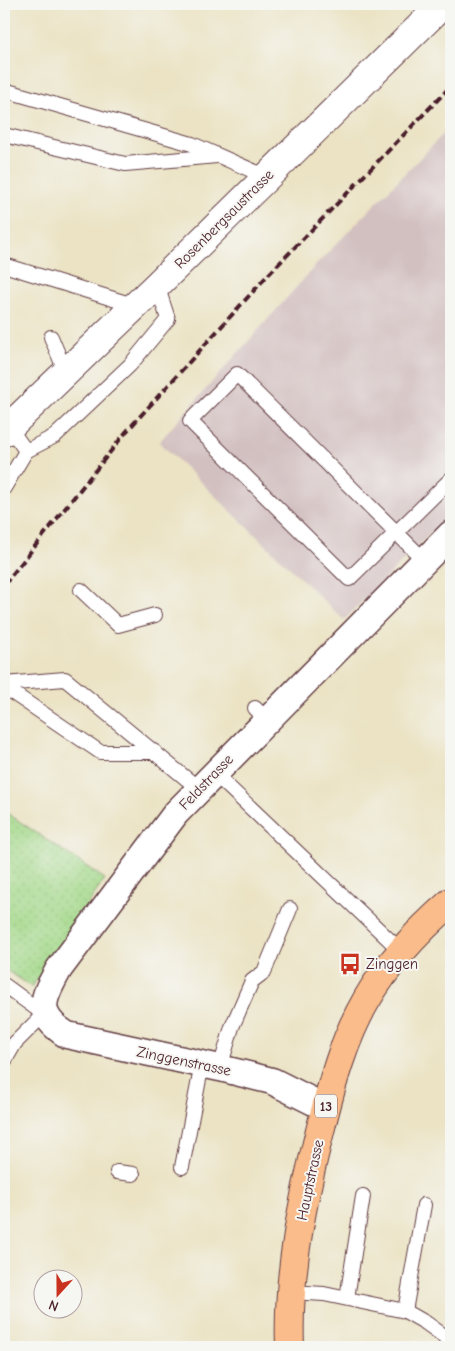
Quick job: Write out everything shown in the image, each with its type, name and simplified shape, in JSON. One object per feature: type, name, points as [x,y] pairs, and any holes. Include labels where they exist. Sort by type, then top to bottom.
[{"type":"main road","name":"Hauptstrasse","points":[[290,1347],[291,1292],[296,1250],[310,1173],[344,1046],[368,997],[402,951],[424,926],[451,902]]},
{"type":"street","name":"Rosenbergsaustrasse","points":[[6,428],[157,286],[443,4]]},
{"type":"street","name":"Feldstrasse","points":[[44,1014],[48,988],[59,969],[176,813],[207,781],[261,714],[451,534]]},
{"type":"street","name":"Zinggenstrasse","points":[[44,1014],[54,1027],[67,1036],[211,1066],[272,1081],[326,1108]]},
{"type":"lane","points":[[4,90],[192,144],[267,177]]},
{"type":"lane","points":[[4,135],[125,164],[219,156]]},
{"type":"lane","points":[[4,265],[136,306]]},
{"type":"lane","points":[[4,488],[26,451],[55,436],[62,430],[130,365],[168,319],[157,286]]},
{"type":"lane","points":[[51,337],[66,373]]},
{"type":"lane","points":[[425,560],[396,532],[237,374],[190,421],[349,580],[396,532],[451,479]]},
{"type":"lane","points":[[6,428],[26,451]]},
{"type":"lane","points":[[81,590],[118,625],[155,615]]},
{"type":"lane","points":[[4,686],[64,679],[155,752],[207,781],[402,951]]},
{"type":"lane","points":[[4,686],[100,752],[155,752]]},
{"type":"lane","points":[[182,1167],[211,1066],[232,1027],[252,981],[264,972],[290,909]]},
{"type":"lane","points":[[4,985],[44,1014],[15,1043],[4,1062]]},
{"type":"lane","points":[[118,1172],[133,1174]]},
{"type":"lane","points":[[347,1298],[363,1196]]},
{"type":"lane","points":[[405,1311],[424,1205]]},
{"type":"lane","points":[[291,1292],[324,1294],[405,1311],[451,1341]]},
{"type":"shaded area","points":[[451,126],[451,513],[344,620],[159,442],[316,265]]},
{"type":"green space","points":[[4,811],[105,879],[32,987],[4,969]]},
{"type":"railway","points":[[4,585],[126,432],[267,276],[451,86]]},
{"type":"place","name":"Zinggen","points":[[350,964]]}]
